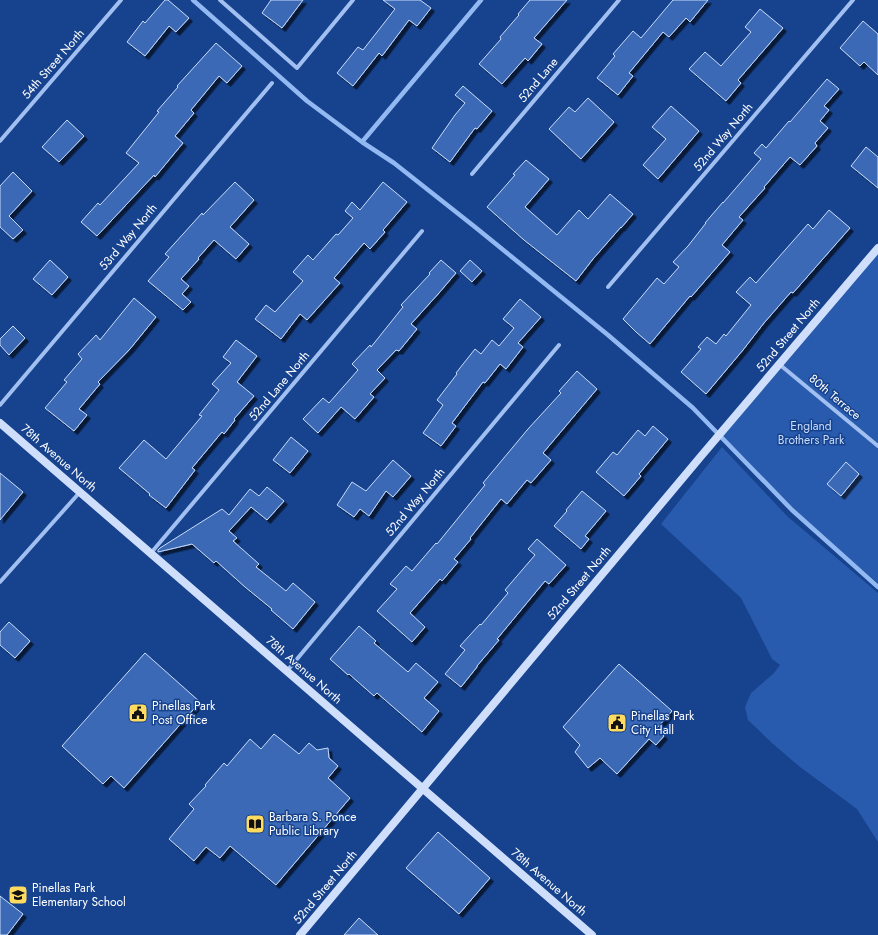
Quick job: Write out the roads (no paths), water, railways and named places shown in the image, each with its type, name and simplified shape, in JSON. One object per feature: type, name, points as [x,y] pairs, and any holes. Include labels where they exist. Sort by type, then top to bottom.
[{"type":"street","name":"54th Street North","points":[[0,141],[121,0]]},
{"type":"street","points":[[220,0],[297,68],[353,0]]},
{"type":"street","name":"52nd Lane","points":[[472,174],[619,0]]},
{"type":"street","name":"52nd Way North","points":[[608,287],[853,0]]},
{"type":"street","name":"53rd Way North","points":[[0,404],[272,83]]},
{"type":"street","name":"52nd Lane North","points":[[151,553],[422,231]]},
{"type":"street","name":"52nd Street North","points":[[300,935],[702,455],[878,248]]},
{"type":"street","name":"52nd Way North","points":[[287,671],[559,345]]},
{"type":"street","name":"80th Terrace","points":[[779,364],[878,446]]},
{"type":"street","name":"78th Avenue North","points":[[0,423],[592,935]]},
{"type":"street","points":[[0,582],[80,492]]},
{"type":"waterway","points":[[193,0],[307,101],[362,142],[394,163],[608,335],[693,408],[792,510],[878,587]]},
{"type":"waterway","points":[[362,142],[481,0]]},
{"type":"place","name":"Pinellas Park Post Office","points":[[138,713]]},
{"type":"place","name":"Pinellas Park City Hall","points":[[617,723]]},
{"type":"place","name":"Barbara S. Ponce Public Library","points":[[255,824]]},
{"type":"place","name":"Pinellas Park Elementary School","points":[[18,895]]},
{"type":"park label","name":"England Brothers Park","points":[[811,433]]}]
